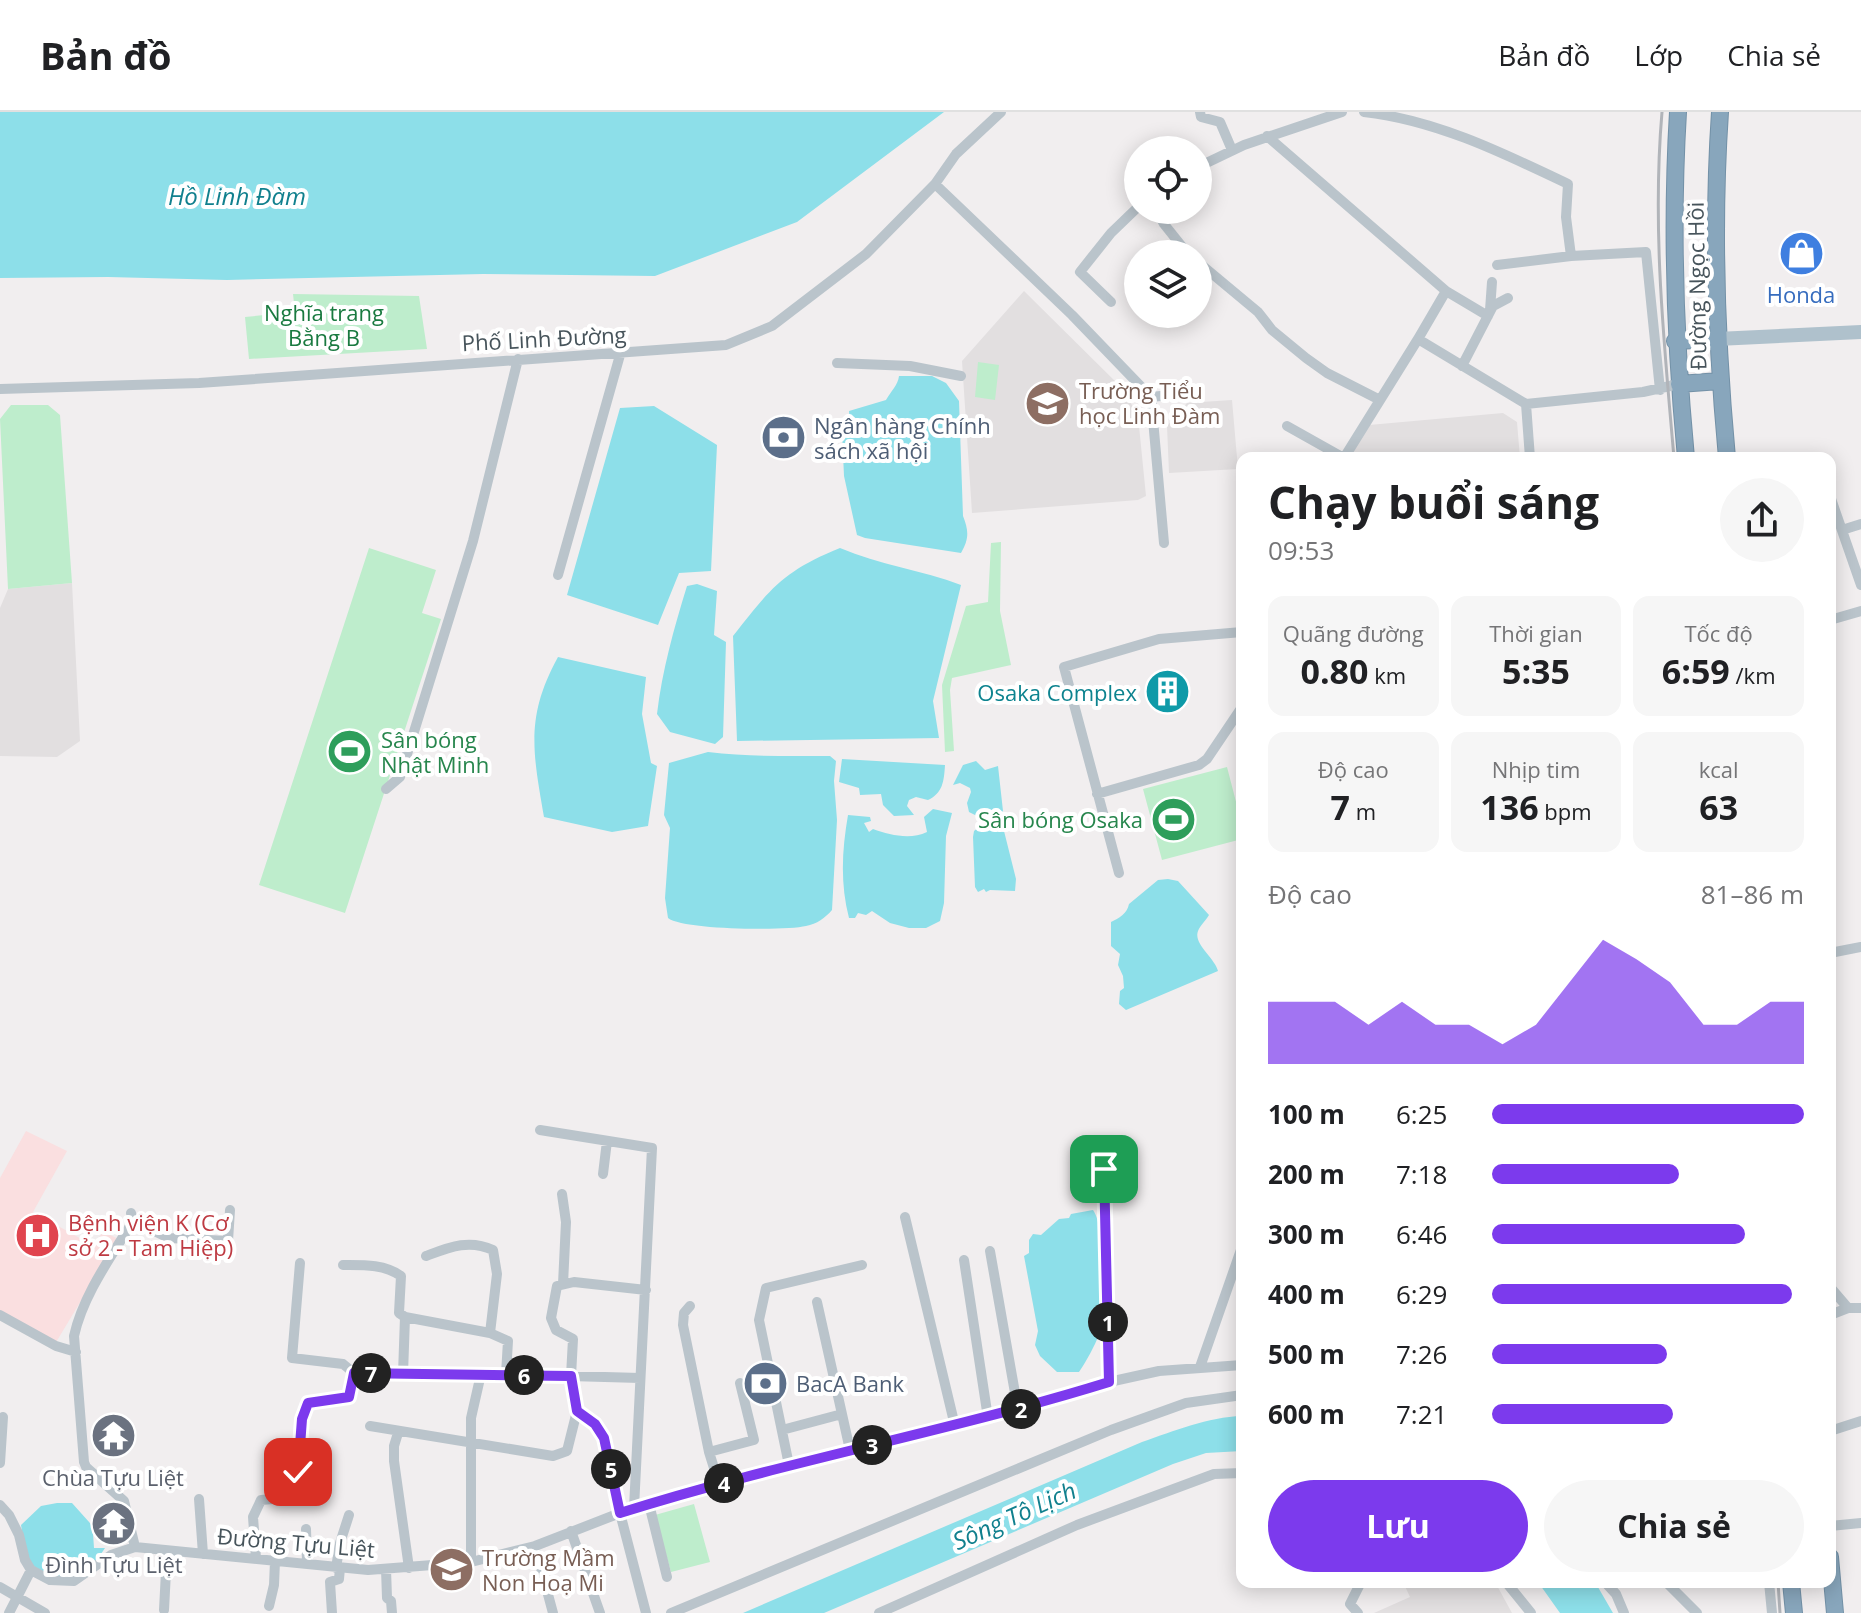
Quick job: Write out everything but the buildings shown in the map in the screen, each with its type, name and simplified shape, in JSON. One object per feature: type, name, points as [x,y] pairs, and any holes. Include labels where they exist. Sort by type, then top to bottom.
[{"type":"highway","name":"Đường Ngọc Hồi","points":[[1678,112],[1673,243],[1675,341],[1685,452]]},
{"type":"highway","name":"Đường Ngọc Hồi","points":[[1720,112],[1715,228],[1717,339],[1726,452]]},
{"type":"highway","points":[[1675,341],[1717,339]]},
{"type":"highway","points":[[1679,384],[1720,381]]},
{"type":"highway","points":[[1792,1588],[1794,1613]]},
{"type":"highway","points":[[1833,1588],[1835,1613]]},
{"type":"main road","points":[[1717,339],[1861,332]]},
{"type":"street","name":"Phố Linh Đường","points":[[0,389],[199,383],[726,345],[772,326],[866,254],[935,184],[956,154],[1001,112]]},
{"type":"street","points":[[1200,112],[1201,117],[1220,122],[1232,150]]},
{"type":"street","points":[[1291,112],[1296,126]]},
{"type":"street","points":[[1212,160],[1267,136],[1342,112]]},
{"type":"street","points":[[1364,112],[1391,115],[1445,130],[1568,184],[1566,217],[1571,256]]},
{"type":"street","points":[[1267,136],[1446,291],[1490,311]]},
{"type":"street","points":[[935,184],[1072,315],[1151,397],[1164,543]]},
{"type":"street","points":[[1111,302],[1080,272],[1124,220]]},
{"type":"street","points":[[1164,224],[1177,240]]},
{"type":"street","points":[[1497,265],[1571,256],[1646,252],[1660,390]]},
{"type":"street","points":[[1212,274],[1306,358],[1327,373],[1380,400]]},
{"type":"street","points":[[1462,366],[1490,311],[1492,282]]},
{"type":"street","points":[[1348,452],[1446,291]]},
{"type":"street","points":[[1490,311],[1508,298]]},
{"type":"street","points":[[1420,336],[1462,366],[1526,404],[1660,390],[1679,384]]},
{"type":"street","points":[[558,575],[620,355]]},
{"type":"street","points":[[386,789],[400,777],[457,595],[518,359]]},
{"type":"street","points":[[837,363],[910,366],[961,376]]},
{"type":"street","points":[[1151,397],[1189,393]]},
{"type":"street","points":[[1526,404],[1530,452]]},
{"type":"street","points":[[1287,426],[1333,452]]},
{"type":"street","points":[[1836,513],[1861,585]]},
{"type":"street","points":[[1842,530],[1861,524]]},
{"type":"street","points":[[1836,618],[1861,611]]},
{"type":"street","points":[[1119,873],[1064,667],[1159,639],[1236,633]]},
{"type":"street","points":[[1097,794],[1199,765],[1207,759],[1236,716]]},
{"type":"street","points":[[1836,952],[1861,947]]},
{"type":"street","points":[[540,1130],[652,1148],[634,1508]]},
{"type":"street","points":[[603,1174],[607,1141]]},
{"type":"street","points":[[1104,1162],[1109,1382]]},
{"type":"street","points":[[562,1194],[566,1222],[563,1284]]},
{"type":"street","points":[[0,1505],[19,1535],[25,1560],[31,1570],[50,1580],[74,1581],[111,1555],[135,1547],[124,1501],[84,1462],[74,1336],[78,1318],[132,1217],[169,1238],[228,1241],[230,1210]]},
{"type":"street","points":[[905,1217],[955,1426]]},
{"type":"street","points":[[426,1256],[460,1243],[493,1250],[497,1274],[490,1333]]},
{"type":"street","points":[[990,1251],[1018,1410]]},
{"type":"street","points":[[964,1260],[988,1418]]},
{"type":"street","points":[[300,1263],[292,1358],[343,1364],[354,1373],[640,1378]]},
{"type":"street","points":[[1200,1367],[1236,1264]]},
{"type":"street","points":[[343,1265],[373,1265],[397,1272],[401,1276],[399,1313],[405,1317],[490,1333],[508,1341],[506,1374]]},
{"type":"street","points":[[789,1465],[759,1320],[766,1288],[862,1265]]},
{"type":"street","points":[[370,1426],[553,1456],[567,1451],[577,1411],[571,1376],[573,1339],[556,1330],[551,1318],[557,1286],[574,1282],[646,1290]]},
{"type":"street","points":[[1836,1294],[1848,1308]]},
{"type":"street","points":[[817,1302],[850,1450]]},
{"type":"street","points":[[690,1306],[684,1313],[683,1325],[709,1452],[719,1484]]},
{"type":"street","points":[[1836,1313],[1861,1308]]},
{"type":"street","points":[[0,1315],[56,1346],[76,1352]]},
{"type":"street","points":[[403,1374],[405,1317]]},
{"type":"street","name":"Đường Tựu Liệt","points":[[135,1547],[307,1562],[338,1568],[409,1568],[471,1562],[535,1546],[634,1508],[719,1484],[988,1418],[1109,1382],[1159,1371],[1236,1365]]},
{"type":"street","points":[[256,1558],[253,1517],[261,1500],[285,1498],[284,1477],[297,1473],[300,1467],[301,1427],[308,1403],[349,1397],[354,1373]]},
{"type":"street","points":[[471,1562],[471,1418],[481,1374]]},
{"type":"street","points":[[709,1452],[754,1440],[740,1383]]},
{"type":"street","points":[[671,1613],[1111,1430],[1186,1403],[1236,1396]]},
{"type":"street","points":[[577,1411],[595,1424],[604,1438],[646,1613]]},
{"type":"street","points":[[782,1430],[842,1414]]},
{"type":"street","points":[[0,1463],[3,1417]]},
{"type":"street","points":[[1836,1429],[1861,1421]]},
{"type":"street","points":[[398,1433],[394,1461],[409,1568]]},
{"type":"street","points":[[879,1613],[1077,1525],[1214,1474],[1236,1473]]},
{"type":"street","points":[[199,1499],[203,1554]]},
{"type":"street","points":[[649,1504],[667,1577]]},
{"type":"street","points":[[332,1613],[330,1582],[339,1579],[340,1543],[349,1515]]},
{"type":"street","points":[[1836,1525],[1861,1523]]},
{"type":"street","points":[[306,1529],[307,1562]]},
{"type":"street","points":[[571,1531],[600,1613]]},
{"type":"street","points":[[535,1546],[553,1613]]},
{"type":"street","points":[[164,1610],[167,1552]]},
{"type":"street","points":[[269,1606],[275,1561]]},
{"type":"street","points":[[386,1569],[387,1598],[391,1601],[392,1613]]},
{"type":"street","points":[[10,1611],[31,1570]]},
{"type":"street","points":[[0,1587],[45,1613]]},
{"type":"street","points":[[1354,1608],[1359,1588]]},
{"type":"street","points":[[1511,1588],[1531,1613]]},
{"type":"street","points":[[1610,1588],[1624,1613]]},
{"type":"street","points":[[1672,1588],[1697,1613]]},
{"type":"street","points":[[1770,1588],[1772,1613]]},
{"type":"shaded area","name":"Trường Tiểu học Linh Đàm","points":[[1024,291],[1123,389],[1138,416],[1146,496],[1138,500],[972,513],[962,361]]},
{"type":"shaded area","points":[[1232,400],[1236,469],[1169,473],[1167,426],[1187,403]]},
{"type":"shaded area","points":[[1503,413],[1517,422],[1520,452],[1353,452],[1369,425]]},
{"type":"shaded area","points":[[72,583],[80,741],[57,757],[0,756],[0,608],[8,589]]},
{"type":"shaded area","name":"Bệnh viện K (Cơ sở 2 - Tam Hiệp)","points":[[26,1131],[67,1151],[33,1212],[94,1246],[103,1231],[118,1239],[55,1344],[0,1312],[0,1178]]},
{"type":"shaded area","points":[[1406,1588],[1498,1588],[1512,1613],[1374,1613],[1410,1597]]},
{"type":"green space","name":"Nghĩa trang Bằng B","points":[[293,294],[419,296],[427,349],[249,359],[245,317],[295,312]]},
{"type":"green space","points":[[978,362],[999,365],[995,400],[975,397]]},
{"type":"green space","points":[[11,405],[48,405],[60,415],[72,583],[8,589],[0,419]]},
{"type":"green space","points":[[1001,542],[1000,611],[1011,665],[952,678],[954,751],[945,752],[942,685],[966,606],[988,602],[991,543]]},
{"type":"green space","name":"Sân bóng Nhật Minh","points":[[369,548],[436,570],[422,613],[441,619],[345,913],[259,885]]},
{"type":"green space","points":[[1227,767],[1236,802],[1236,841],[1162,860],[1143,789]]},
{"type":"green space","points":[[694,1504],[710,1562],[671,1572],[655,1515]]},
{"type":"water","name":"Hồ Linh Đàm","points":[[0,112],[944,112],[797,222],[655,276],[483,274],[227,280],[0,278]]},
{"type":"water","points":[[899,376],[932,376],[946,383],[959,401],[963,516],[967,535],[961,553],[857,535],[844,476],[842,432],[850,429],[849,411],[886,400]]},
{"type":"water","points":[[654,406],[717,445],[711,571],[679,573],[658,625],[567,595],[620,408]]},
{"type":"water","points":[[840,548],[961,585],[933,701],[939,738],[737,741],[733,636],[779,583],[804,565]]},
{"type":"water","points":[[697,584],[717,591],[714,635],[726,642],[723,737],[715,744],[670,732],[657,714],[669,650],[687,586]]},
{"type":"water","points":[[558,657],[646,677],[642,714],[651,763],[657,766],[648,826],[612,832],[544,817],[534,736],[540,698]]},
{"type":"water","points":[[708,752],[830,756],[836,761],[837,820],[832,910],[820,920],[795,928],[757,929],[693,925],[668,918],[665,898],[670,828],[664,815],[669,763]]},
{"type":"water","points":[[842,759],[945,765],[943,781],[937,794],[928,800],[916,797],[909,800],[907,806],[914,815],[894,816],[883,805],[881,794],[860,795],[859,788],[839,782]]},
{"type":"water","points":[[976,761],[985,770],[998,766],[1003,811],[995,820],[987,821],[969,812],[970,788],[960,783],[953,785],[963,765]]},
{"type":"water","points":[[933,809],[952,813],[946,836],[944,903],[940,921],[926,928],[909,928],[890,923],[872,911],[849,918],[843,866],[848,815],[870,817],[871,821],[864,823],[869,832],[873,829],[893,835],[914,836],[927,832],[924,817]]},
{"type":"water","points":[[979,827],[1004,831],[1016,879],[1015,891],[986,892],[984,889],[978,892],[975,887],[973,837]]},
{"type":"water","points":[[1158,880],[1178,881],[1209,915],[1197,936],[1218,971],[1126,1010],[1119,1004],[1120,991],[1124,988],[1123,976],[1118,965],[1120,954],[1111,946],[1111,922]]},
{"type":"water","points":[[1093,1210],[1102,1249],[1104,1285],[1101,1327],[1079,1372],[1057,1372],[1040,1356],[1035,1345],[1038,1331],[1024,1256],[1029,1253],[1029,1240],[1033,1234],[1041,1235],[1059,1219],[1069,1218],[1071,1214]]},
{"type":"water","name":"Sông Tô Lịch","points":[[1236,1416],[1236,1451],[1206,1453],[1173,1464],[824,1613],[743,1613],[1142,1442]]},
{"type":"water","points":[[72,1503],[98,1532],[93,1533],[94,1548],[105,1548],[97,1560],[73,1581],[39,1571],[29,1559],[23,1539],[21,1525],[41,1506]]},
{"type":"water","points":[[1542,1588],[1598,1588],[1613,1613],[1560,1613]]},
{"type":"railway","points":[[1662,112],[1659,242],[1673,452]]},
{"type":"railway","points":[[1778,1588],[1780,1613]]},
{"type":"place","name":"Honda","points":[[1801,253]]},
{"type":"place","name":"Trường Tiểu học Linh Đàm","points":[[1048,403]]},
{"type":"place","name":"Ngân hàng Chính sách xã hội","points":[[783,438]]},
{"type":"place","name":"Osaka Complex","points":[[1168,692]]},
{"type":"place","name":"Sân bóng Nhật Minh","points":[[350,752]]},
{"type":"place","name":"Sân bóng Osaka","points":[[1174,819]]},
{"type":"place","name":"Bệnh viện K (Cơ sở 2 - Tam Hiệp)","points":[[37,1235]]},
{"type":"place","name":"BacA Bank","points":[[765,1383]]},
{"type":"place","name":"Chùa Tựu Liệt","points":[[113,1436]]},
{"type":"place","name":"Đình Tựu Liệt","points":[[114,1523]]},
{"type":"place","name":"Trường Mầm Non Hoạ Mi","points":[[451,1570]]},
{"type":"route","points":[[298,1472],[302,1419],[308,1403],[349,1397],[354,1373],[571,1376],[577,1411],[595,1424],[604,1438],[620,1513],[789,1465],[1007,1413],[1109,1382],[1104,1169]]}]
